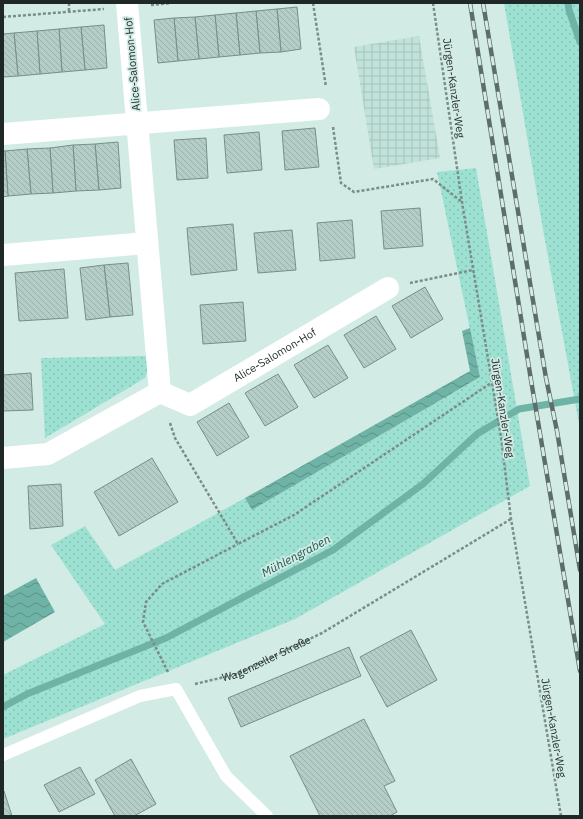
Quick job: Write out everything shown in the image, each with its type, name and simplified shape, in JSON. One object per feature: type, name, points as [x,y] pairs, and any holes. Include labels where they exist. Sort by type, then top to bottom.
[{"type":"street","name":"Alice-Salomon-Hof","points":[[127,5],[160,392],[190,405],[388,288]]},
{"type":"street","name":"Alice-Salomon-Hof","points":[[3,134],[326,108]]},
{"type":"street","points":[[3,255],[148,244]]},
{"type":"street","points":[[3,458],[48,454],[160,392]]},
{"type":"lane","points":[[3,754],[140,696],[176,689],[226,776],[267,816]]},
{"type":"path","points":[[68,3],[69,12]]},
{"type":"path","points":[[3,17],[69,12],[127,5],[171,3]]},
{"type":"path","points":[[313,3],[326,108],[342,183],[354,192],[432,179],[462,202]]},
{"type":"path","name":"Jürgen-Kanzler-Weg","points":[[433,3],[462,202],[501,437],[511,519],[561,816]]},
{"type":"path","points":[[388,288],[473,270]]},
{"type":"path","points":[[161,656],[144,622],[146,602],[162,584],[294,516],[491,383]]},
{"type":"path","points":[[160,392],[175,438],[238,544]]},
{"type":"path","name":"Wagenzeller Straße","points":[[176,689],[236,674],[322,633],[511,519]]},
{"type":"shaded area","points":[[504,3],[580,3],[580,429],[544,235]]},
{"type":"shaded area","points":[[419,36],[440,158],[374,169],[354,47]]},
{"type":"shaded area","points":[[476,168],[530,486],[295,619],[3,739],[3,675],[105,624],[51,545],[85,526],[115,570],[245,498],[252,510],[480,377],[437,172]]},
{"type":"shaded area","points":[[146,356],[149,368],[145,378],[45,438],[41,358]]},
{"type":"water","points":[[470,328],[480,377],[252,510],[245,498],[470,371],[462,331]]},
{"type":"water","points":[[36,578],[55,612],[3,642],[3,596]]},
{"type":"building","points":[[297,7],[301,49],[281,52],[277,9]]},
{"type":"building","points":[[277,9],[281,52],[260,53],[256,11]]},
{"type":"building","points":[[256,11],[260,53],[240,55],[236,13]]},
{"type":"building","points":[[236,13],[240,55],[219,57],[215,15]]},
{"type":"building","points":[[215,15],[219,57],[199,59],[195,17]]},
{"type":"building","points":[[195,17],[199,59],[178,61],[174,18]]},
{"type":"building","points":[[174,18],[178,61],[158,63],[154,20]]},
{"type":"building","points":[[104,25],[107,68],[85,70],[81,27]]},
{"type":"building","points":[[81,27],[85,70],[62,72],[59,29]]},
{"type":"building","points":[[59,29],[62,72],[40,74],[37,31]]},
{"type":"building","points":[[37,31],[40,74],[18,76],[14,33]]},
{"type":"building","points":[[14,33],[18,76],[3,77],[3,34]]},
{"type":"building","points":[[315,128],[319,167],[285,170],[282,131]]},
{"type":"building","points":[[259,132],[262,170],[227,173],[224,135]]},
{"type":"building","points":[[206,138],[208,178],[177,180],[174,140]]},
{"type":"building","points":[[118,142],[121,188],[99,190],[95,144]]},
{"type":"building","points":[[95,144],[99,190],[76,191],[73,145]]},
{"type":"building","points":[[73,145],[76,191],[53,193],[50,148]]},
{"type":"building","points":[[50,148],[53,193],[31,194],[27,149]]},
{"type":"building","points":[[27,149],[31,194],[8,196],[5,151]]},
{"type":"building","points":[[3,151],[5,151],[8,196],[3,197]]},
{"type":"building","points":[[420,208],[423,246],[384,249],[381,211]]},
{"type":"building","points":[[352,220],[355,258],[320,261],[317,223]]},
{"type":"building","points":[[233,224],[237,270],[191,275],[187,228]]},
{"type":"building","points":[[292,230],[296,270],[258,273],[254,233]]},
{"type":"building","points":[[128,263],[133,315],[110,317],[104,265]]},
{"type":"building","points":[[104,265],[110,317],[86,320],[80,268]]},
{"type":"building","points":[[64,269],[68,318],[19,321],[15,273]]},
{"type":"building","points":[[425,287],[443,319],[411,338],[392,306]]},
{"type":"building","points":[[243,302],[246,341],[203,344],[200,305]]},
{"type":"building","points":[[376,316],[396,349],[364,368],[344,335]]},
{"type":"building","points":[[328,345],[348,378],[314,398],[294,365]]},
{"type":"building","points":[[31,373],[33,410],[3,411],[3,375]]},
{"type":"building","points":[[278,374],[298,407],[265,426],[245,393]]},
{"type":"building","points":[[229,403],[249,437],[217,456],[197,422]]},
{"type":"building","points":[[152,458],[178,502],[119,536],[94,492]]},
{"type":"building","points":[[61,484],[63,526],[30,529],[28,486]]},
{"type":"building","points":[[411,630],[437,680],[387,707],[360,657]]},
{"type":"building","points":[[349,647],[361,676],[241,727],[228,698]]},
{"type":"building","points":[[364,719],[395,781],[384,786],[397,812],[390,816],[320,816],[290,756]]},
{"type":"building","points":[[131,759],[156,804],[134,816],[115,816],[95,780]]},
{"type":"building","points":[[80,767],[95,794],[59,812],[44,785]]},
{"type":"building","points":[[4,791],[12,816],[3,816]]},
{"type":"waterway","name":"Mühlengraben","points":[[568,3],[580,42]]},
{"type":"waterway","name":"Mühlengraben","points":[[3,707],[27,694],[166,638],[333,550],[423,484],[477,434],[519,409],[580,399]]},
{"type":"railway","points":[[470,3],[580,671]]},
{"type":"railway","points":[[483,3],[580,570]]}]
